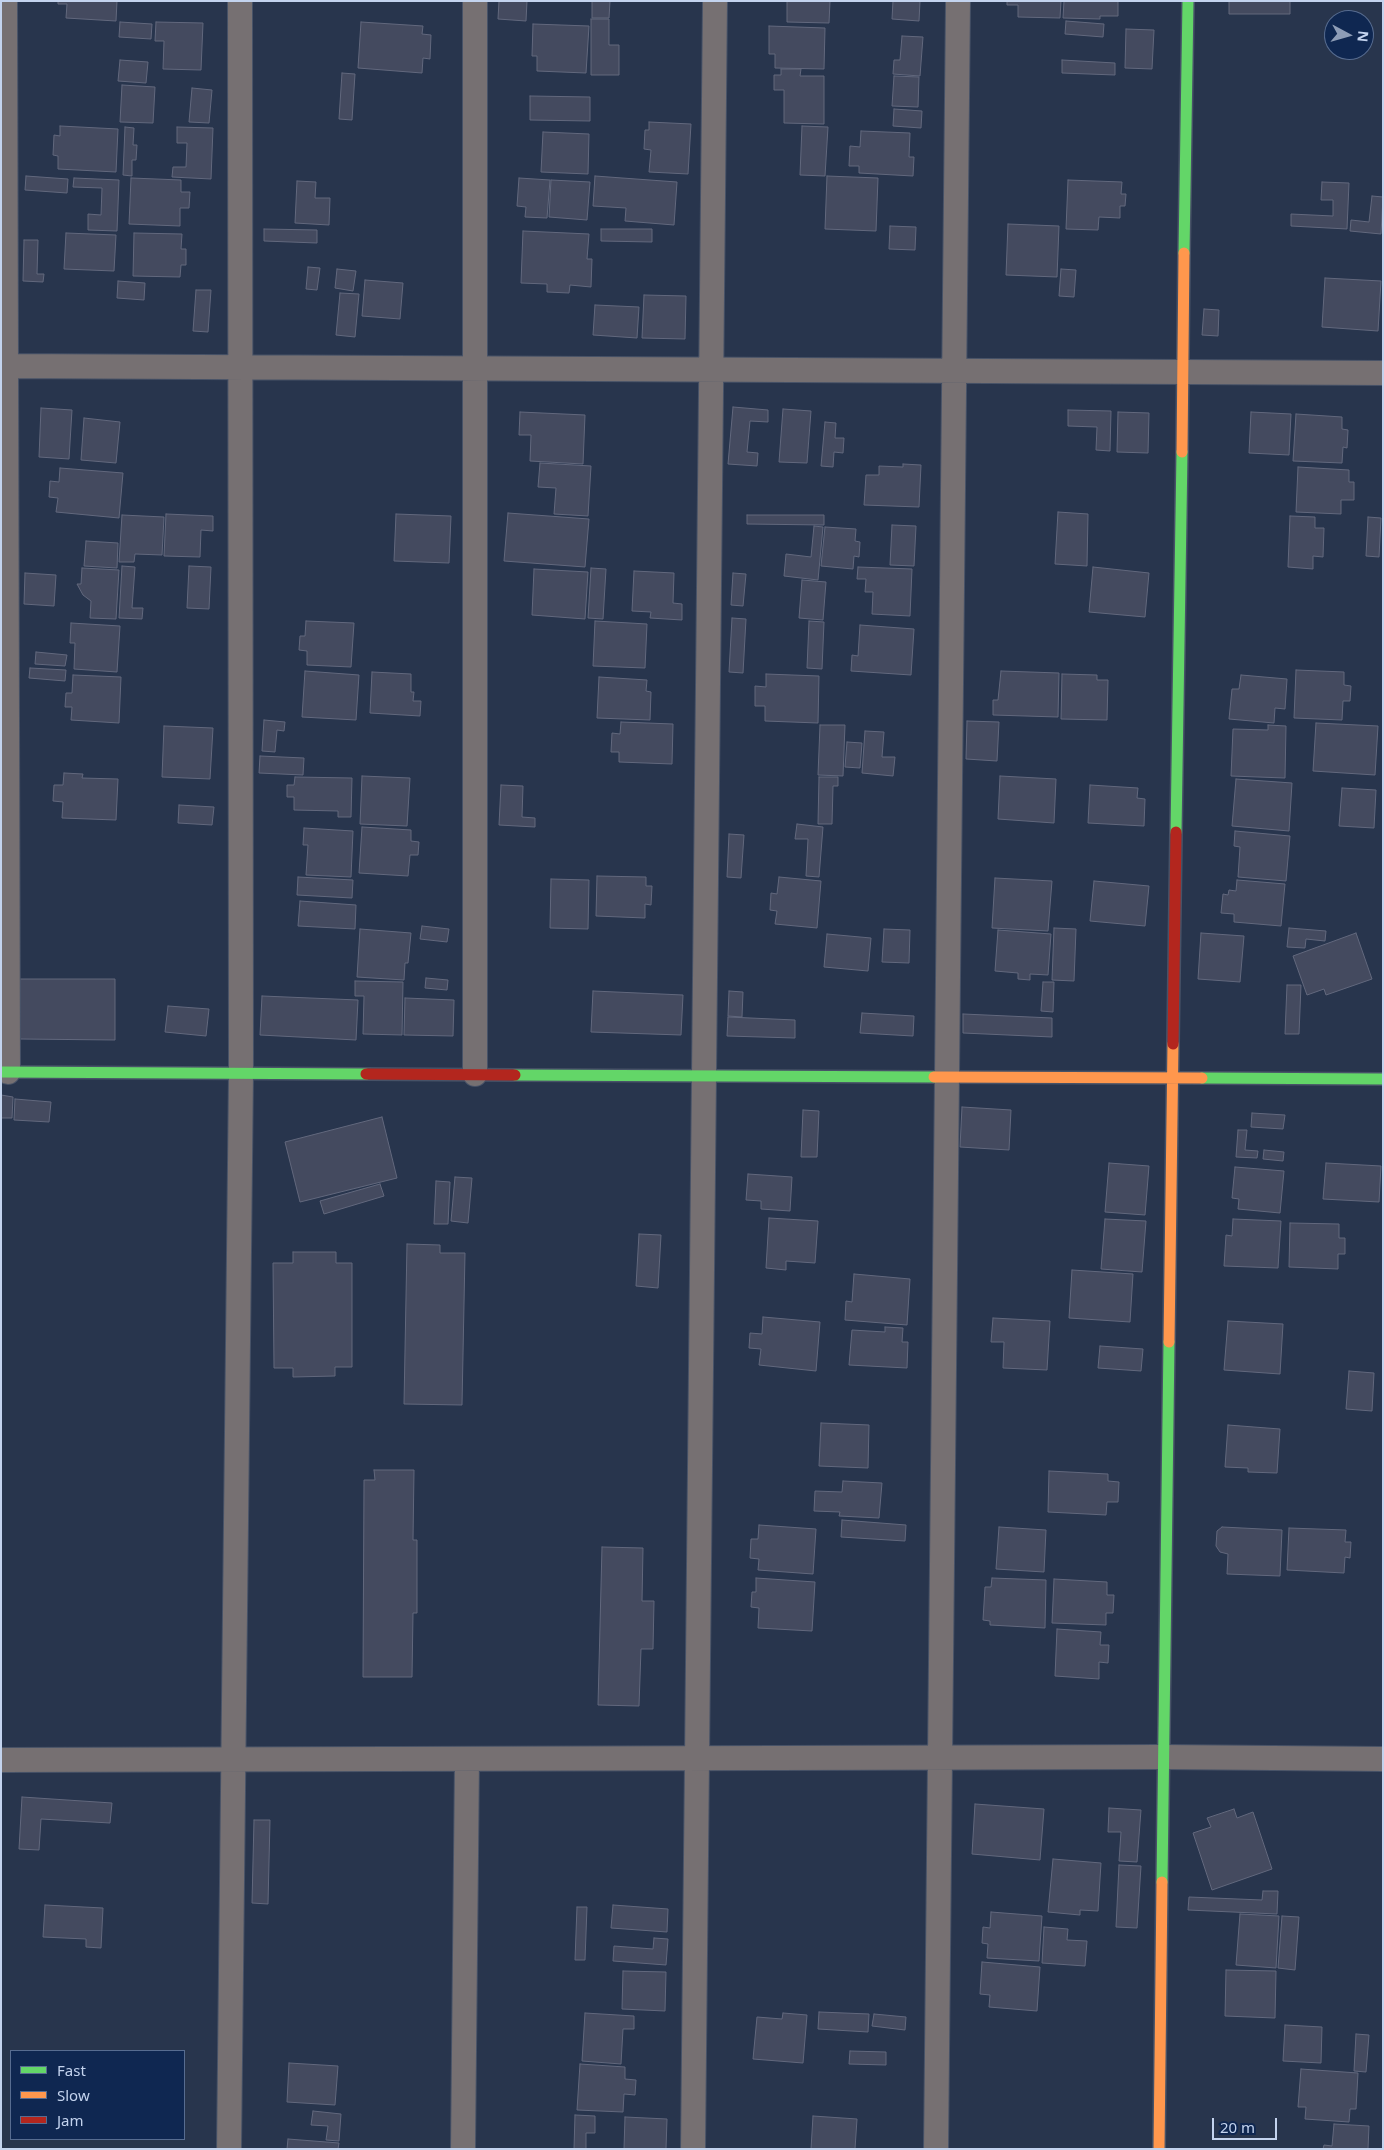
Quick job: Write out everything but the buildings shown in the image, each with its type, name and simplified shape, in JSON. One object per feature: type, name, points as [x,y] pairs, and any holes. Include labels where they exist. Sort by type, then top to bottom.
[{"type":"street","points":[[5,1],[3,366],[4,1072],[1383,1078]]},
{"type":"street","points":[[229,2149],[241,1073],[240,1]]},
{"type":"street","points":[[475,1],[475,1074]]},
{"type":"street","points":[[692,2149],[698,1758],[715,1]]},
{"type":"street","points":[[936,2149],[958,1]]},
{"type":"street","points":[[1159,2149],[1188,1]]},
{"type":"street","points":[[3,366],[1383,373]]},
{"type":"street","points":[[1,1760],[1163,1757],[1383,1759]]},
{"type":"street","points":[[463,2149],[467,1759]]},
{"type":"traffic: fast","points":[[1184,253],[1188,1]]},
{"type":"traffic: fast","points":[[1176,832],[1182,452]]},
{"type":"traffic: fast","points":[[1,1072],[366,1074]]},
{"type":"traffic: fast","points":[[515,1075],[934,1077]]},
{"type":"traffic: fast","points":[[1202,1078],[1383,1079]]},
{"type":"traffic: fast","points":[[1162,1882],[1169,1342]]},
{"type":"traffic: slow","points":[[1182,452],[1184,253]]},
{"type":"traffic: slow","points":[[1169,1342],[1173,1044]]},
{"type":"traffic: slow","points":[[934,1077],[1202,1078]]},
{"type":"traffic: slow","points":[[1159,2149],[1162,1882]]},
{"type":"traffic: jam","points":[[1173,1044],[1176,832]]},
{"type":"traffic: jam","points":[[366,1074],[515,1075]]}]
